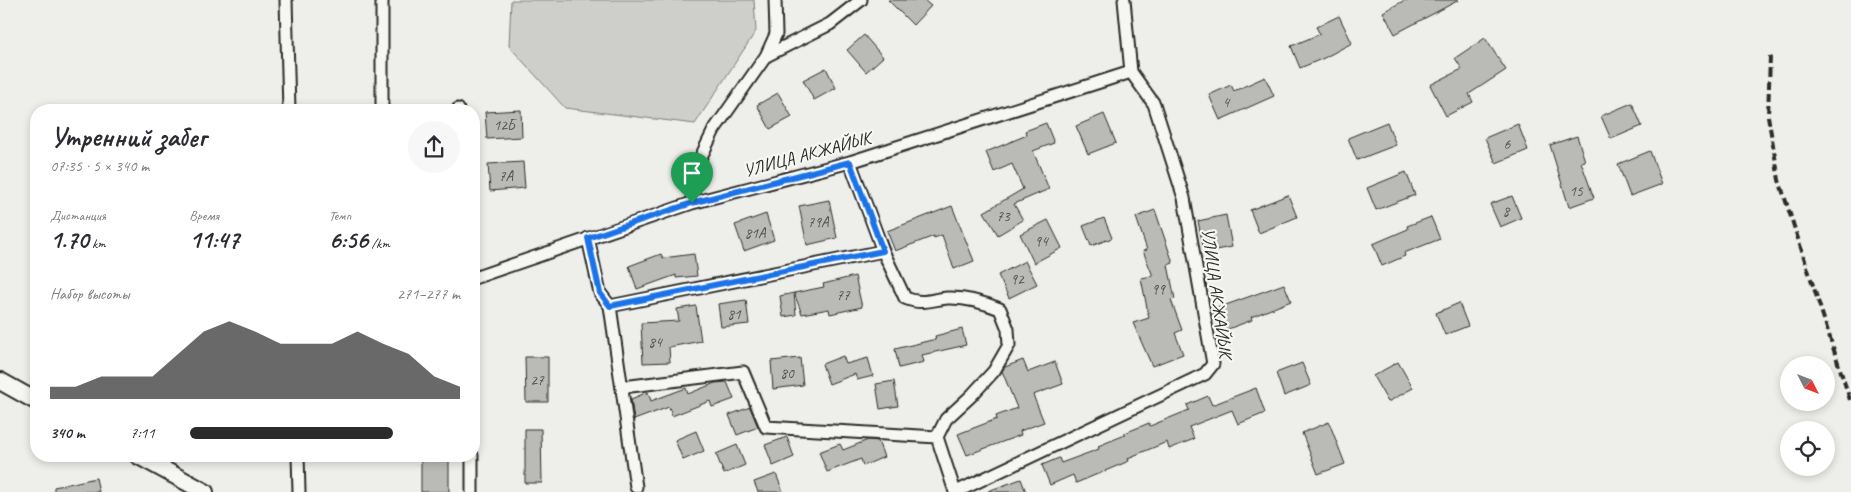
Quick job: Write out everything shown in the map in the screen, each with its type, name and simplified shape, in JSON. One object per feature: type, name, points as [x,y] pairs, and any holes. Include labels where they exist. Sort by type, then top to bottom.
[{"type":"main road","points":[[0,382],[30,398]]},
{"type":"main road","points":[[150,462],[206,492]]},
{"type":"street","points":[[286,0],[289,104]]},
{"type":"street","points":[[382,0],[382,104]]},
{"type":"street","points":[[692,203],[695,169],[714,130],[766,56],[776,34],[775,0]]},
{"type":"street","points":[[766,56],[830,24],[862,0]]},
{"type":"street","points":[[1124,0],[1131,72]]},
{"type":"street","name":"УЛИЦА АКЖАЙЫК","points":[[480,276],[692,203],[850,162],[1131,72],[1154,104],[1184,198],[1213,364],[1205,374],[955,492]]},
{"type":"street","points":[[850,162],[883,251],[905,298],[918,303],[948,298],[979,300],[1000,309],[1008,328],[1010,345],[994,371],[946,419],[937,437],[955,492]]},
{"type":"street","points":[[588,238],[600,293],[610,306],[636,486]]},
{"type":"street","points":[[610,306],[883,251]]},
{"type":"street","points":[[623,387],[743,372],[766,427],[937,437]]},
{"type":"street","points":[[298,462],[299,492]]},
{"type":"street","points":[[472,462],[472,492]]},
{"type":"shaded area","points":[[511,0],[754,0],[756,31],[695,124],[565,108],[509,46]]},
{"type":"building","points":[[888,0],[924,0],[931,6],[913,25]]},
{"type":"building","points":[[1405,0],[1459,0],[1395,34],[1383,12]]},
{"type":"building","points":[[1339,16],[1352,43],[1300,68],[1291,46],[1320,34],[1316,27]]},
{"type":"building","points":[[864,35],[883,57],[866,72],[847,50]]},
{"type":"building","points":[[1485,38],[1506,70],[1469,94],[1473,102],[1446,116],[1430,85],[1462,69],[1455,58]]},
{"type":"building","points":[[826,68],[836,88],[814,100],[803,80]]},
{"type":"building","points":[[1265,77],[1274,96],[1220,120],[1209,95],[1231,85],[1234,91]]},
{"type":"building","points":[[778,93],[792,117],[770,129],[757,105]]},
{"type":"building","points":[[1632,103],[1642,126],[1611,139],[1601,116]]},
{"type":"building","points":[[521,110],[522,137],[487,139],[485,112]]},
{"type":"building","points":[[1104,114],[1116,143],[1088,154],[1076,126]]},
{"type":"building","points":[[1387,122],[1396,145],[1357,160],[1348,138]]},
{"type":"building","points":[[1046,123],[1054,143],[1033,151],[1049,189],[1014,204],[1023,220],[998,235],[984,212],[1023,189],[1012,164],[994,172],[986,152],[1027,135],[1025,131]]},
{"type":"building","points":[[1518,124],[1528,150],[1496,163],[1485,138]]},
{"type":"building","points":[[1577,136],[1585,161],[1581,162],[1594,198],[1569,207],[1550,145]]},
{"type":"building","points":[[1650,151],[1662,184],[1630,196],[1618,164]]},
{"type":"building","points":[[523,162],[525,188],[490,191],[488,164]]},
{"type":"building","points":[[1406,172],[1415,195],[1376,210],[1367,188]]},
{"type":"building","points":[[1288,195],[1297,217],[1259,233],[1250,210]]},
{"type":"building","points":[[1512,196],[1521,218],[1500,227],[1490,204]]},
{"type":"building","points":[[829,200],[837,238],[807,245],[799,206]]},
{"type":"building","points":[[952,206],[974,261],[954,269],[942,235],[934,238],[934,236],[895,251],[887,231]]},
{"type":"building","points":[[1155,210],[1173,263],[1168,265],[1175,299],[1171,300],[1182,330],[1175,333],[1183,354],[1152,366],[1133,323],[1149,318],[1141,278],[1153,276],[1143,251],[1147,250],[1136,217]]},
{"type":"building","points":[[766,214],[774,240],[744,251],[735,225]]},
{"type":"building","points":[[1226,215],[1232,247],[1204,252],[1198,221]]},
{"type":"building","points":[[1431,217],[1440,239],[1404,253],[1405,256],[1382,266],[1373,244],[1408,229],[1407,226]]},
{"type":"building","points":[[1104,218],[1112,238],[1091,246],[1083,226]]},
{"type":"building","points":[[1048,220],[1062,248],[1034,263],[1020,234]]},
{"type":"building","points":[[661,254],[663,258],[694,254],[697,276],[676,278],[676,275],[637,289],[629,266]]},
{"type":"building","points":[[1025,261],[1037,284],[1009,298],[998,275]]},
{"type":"building","points":[[855,276],[862,307],[830,314],[829,309],[802,314],[794,293],[824,287],[823,284]]},
{"type":"building","points":[[1284,284],[1291,301],[1251,317],[1252,320],[1220,332],[1212,310]]},
{"type":"building","points":[[794,293],[796,315],[783,317],[780,296]]},
{"type":"building","points":[[746,300],[749,324],[721,327],[718,304]]},
{"type":"building","points":[[1459,303],[1468,326],[1445,335],[1436,313]]},
{"type":"building","points":[[696,306],[701,341],[669,347],[670,362],[643,363],[641,323],[679,321],[677,309]]},
{"type":"building","points":[[962,329],[966,345],[922,355],[924,362],[899,368],[895,349],[936,339],[935,336]]},
{"type":"building","points":[[843,356],[846,364],[868,358],[873,376],[857,380],[855,374],[829,384],[822,364]]},
{"type":"building","points":[[525,357],[548,357],[548,402],[526,402]]},
{"type":"building","points":[[800,358],[803,385],[773,389],[771,361]]},
{"type":"building","points":[[1023,360],[1028,372],[1055,362],[1063,384],[1033,395],[1044,422],[1020,431],[1021,435],[967,455],[958,434],[997,419],[996,416],[1017,408],[1002,371],[1005,367]]},
{"type":"building","points":[[1398,362],[1413,388],[1388,402],[1373,376]]},
{"type":"building","points":[[1302,363],[1311,385],[1284,396],[1276,373]]},
{"type":"building","points":[[894,381],[898,406],[880,409],[876,384]]},
{"type":"building","points":[[727,382],[734,399],[712,407],[710,401],[672,416],[669,407],[634,420],[631,399],[648,392],[651,401],[686,388],[688,394],[715,383]]},
{"type":"building","points":[[1256,388],[1265,413],[1238,424],[1232,410],[1189,427],[1194,439],[1169,449],[1167,442],[1128,458],[1129,461],[1076,483],[1073,475],[1050,485],[1042,465],[1059,458],[1061,463],[1099,449],[1098,446],[1125,435],[1125,433],[1149,423],[1150,426],[1189,410],[1187,405],[1208,396],[1212,405]]},
{"type":"building","points":[[750,407],[758,427],[737,435],[729,415]]},
{"type":"building","points":[[1329,422],[1345,464],[1318,474],[1302,433]]},
{"type":"building","points":[[525,429],[541,429],[542,483],[525,483]]},
{"type":"building","points":[[696,431],[704,451],[683,460],[675,440]]},
{"type":"building","points":[[787,437],[794,457],[773,466],[765,445]]},
{"type":"building","points":[[868,440],[878,441],[884,457],[863,466],[861,459],[827,472],[819,452],[840,444],[843,450]]},
{"type":"building","points":[[737,445],[745,465],[724,474],[716,454]]},
{"type":"building","points":[[421,462],[449,462],[449,492],[421,492]]},
{"type":"building","points":[[776,474],[783,492],[758,492],[754,482]]},
{"type":"building","points":[[96,478],[99,492],[54,492],[54,487]]},
{"type":"building","points":[[1021,479],[1026,492],[988,491]]},
{"type":"railway","points":[[1770,56],[1768,116],[1779,180],[1851,403]]},
{"type":"route","points":[[850,162],[883,251],[610,306],[600,293],[588,238],[692,203],[850,162]]}]
